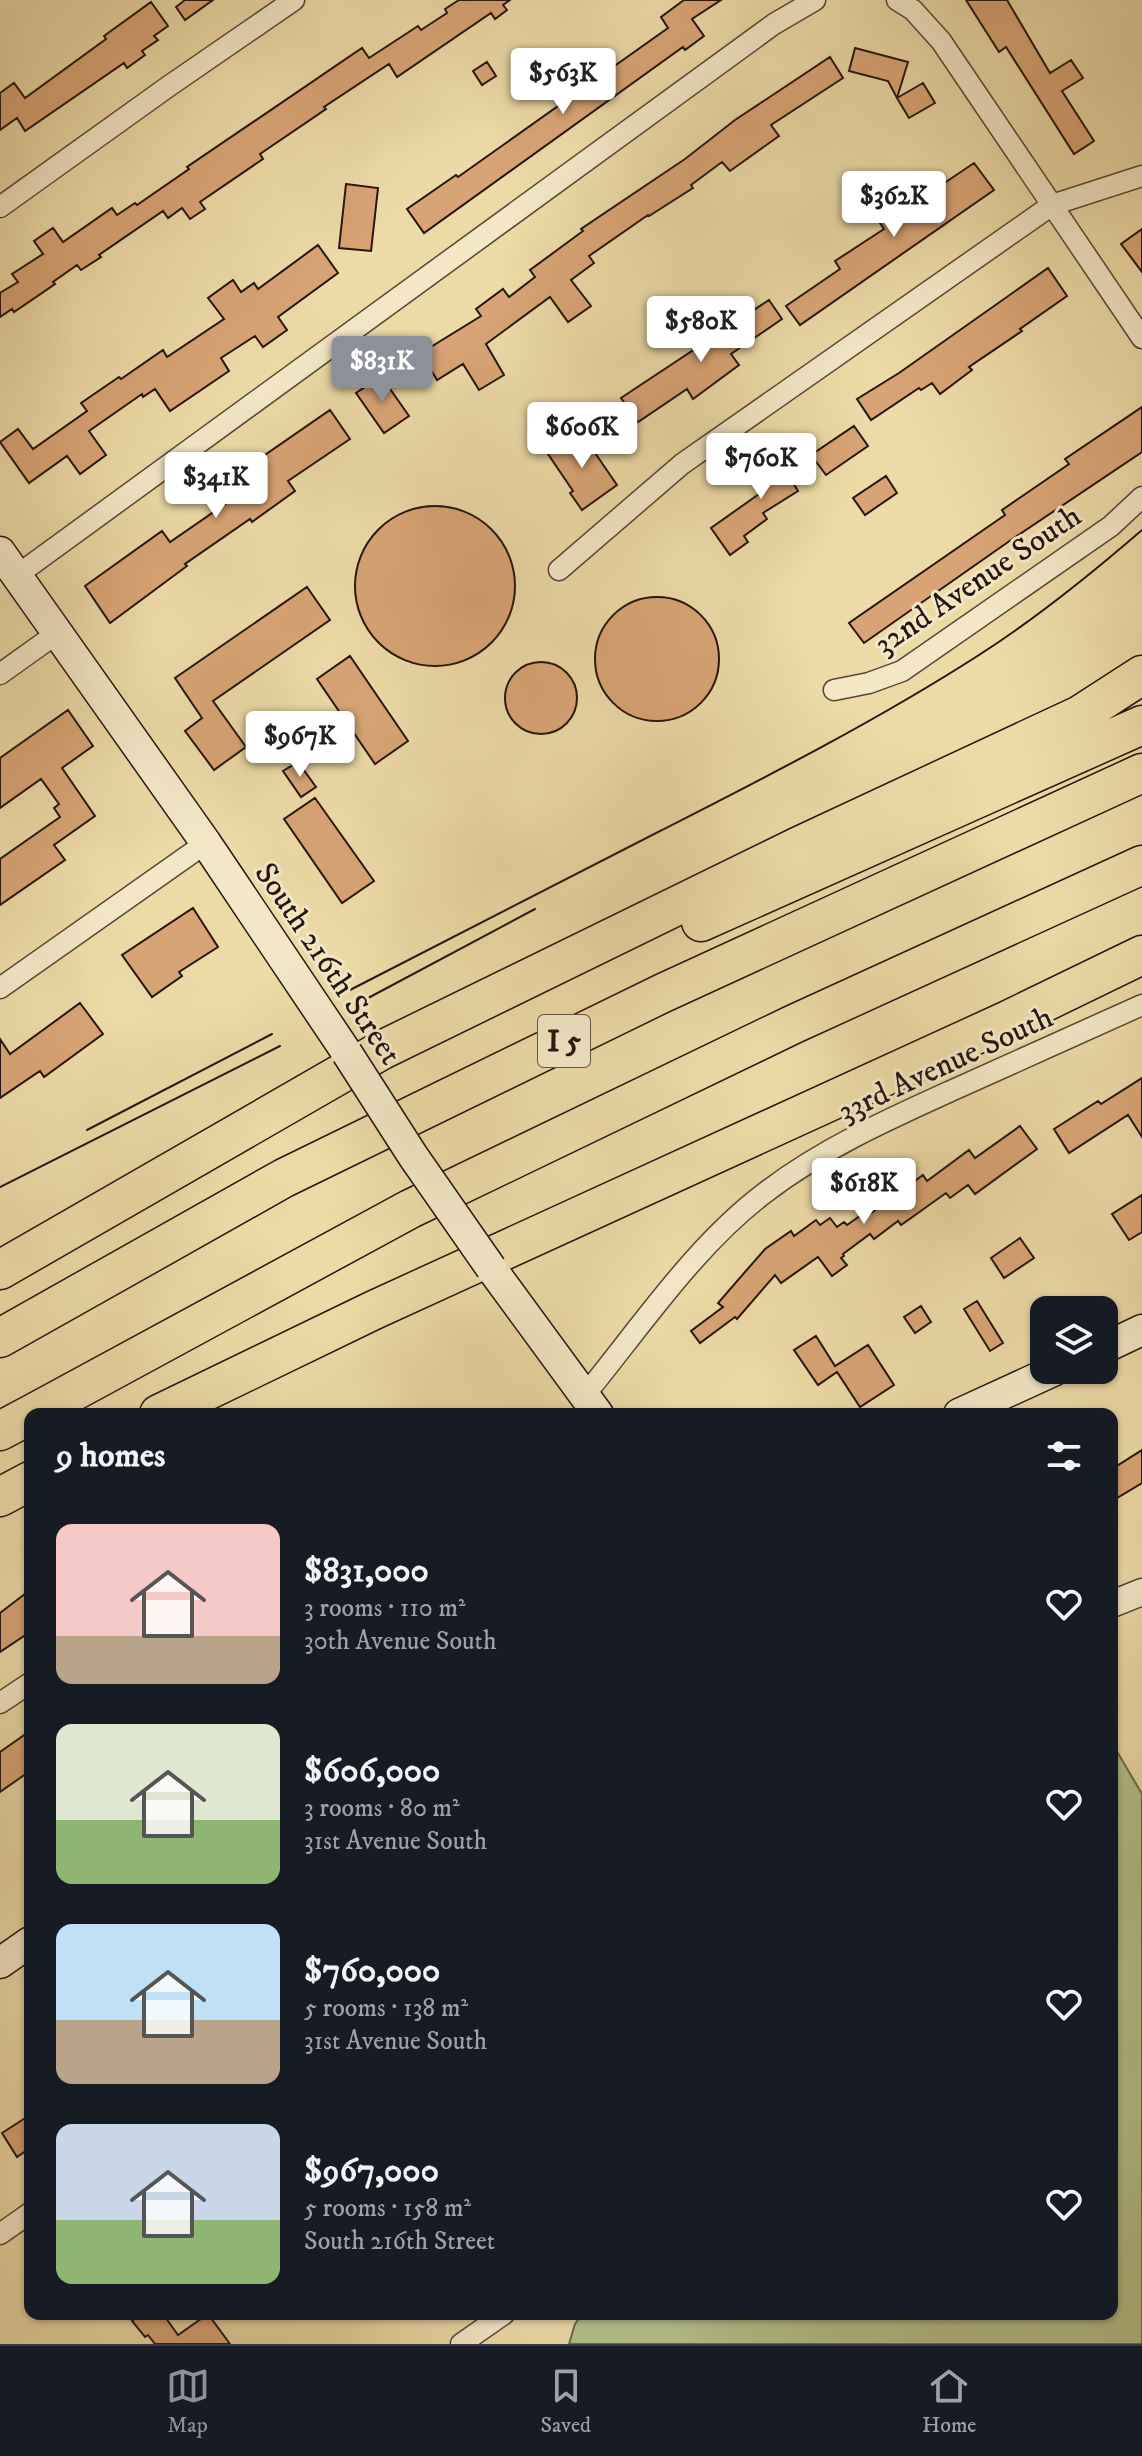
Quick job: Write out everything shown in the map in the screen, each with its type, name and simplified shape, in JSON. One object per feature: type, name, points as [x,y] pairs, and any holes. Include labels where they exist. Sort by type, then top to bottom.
[{"type":"highway","points":[[0,1270],[382,1050],[799,846],[1080,715],[1142,675]]},
{"type":"highway","points":[[118,1203],[338,1086],[1142,725]]},
{"type":"highway","name":"I 5","points":[[0,1338],[284,1178],[663,993],[1142,773]]},
{"type":"highway","points":[[42,1408],[410,1209],[794,1024],[1142,865]]},
{"type":"highway","points":[[171,1408],[374,1310],[1006,1021],[1142,955]]},
{"type":"highway","points":[[0,1431],[24,1418]]},
{"type":"highway","points":[[0,1497],[24,1484]]},
{"type":"main road","name":"South 216th Street","points":[[8,564],[206,843],[413,1156],[591,1405]]},
{"type":"main road","points":[[1118,1341],[1142,1330]]},
{"type":"main road","points":[[972,1408],[1030,1381]]},
{"type":"main road","points":[[0,1963],[24,1946]]},
{"type":"street","points":[[0,207],[294,0]]},
{"type":"street","points":[[8,564],[774,24],[815,0]]},
{"type":"street","points":[[897,0],[913,10],[941,41],[1142,338]]},
{"type":"street","points":[[559,570],[682,464],[1052,205],[1142,176]]},
{"type":"street","name":"32nd Avenue South","points":[[834,690],[869,683],[902,671],[1111,526],[1142,497]]},
{"type":"street","points":[[0,674],[56,634]]},
{"type":"street","points":[[0,988],[206,843]]},
{"type":"street","name":"33rd Avenue South","points":[[591,1405],[707,1247],[765,1192],[823,1155],[908,1111],[1142,1005]]},
{"type":"street","points":[[1118,1602],[1142,1592]]},
{"type":"street","points":[[0,1703],[24,1687]]},
{"type":"street","points":[[0,2234],[24,2217]]},
{"type":"street","points":[[461,2344],[495,2320]]},
{"type":"green space","points":[[1118,1753],[1142,1794],[1142,2344],[569,2344],[578,2320],[1118,2320]]},
{"type":"building","points":[[185,0],[213,0],[185,20],[176,7]]},
{"type":"building","points":[[459,0],[510,0],[503,5],[507,10],[495,19],[491,13],[397,77],[389,64],[324,107],[326,109],[260,154],[263,159],[200,202],[205,209],[190,219],[182,208],[168,218],[163,211],[99,255],[101,257],[81,270],[77,265],[14,312],[12,309],[0,317],[0,293],[18,282],[12,274],[43,254],[34,241],[53,228],[63,242],[112,208],[117,215],[135,203],[137,205],[189,169],[187,167],[362,48],[369,58],[418,26],[421,30],[447,13],[445,9]]},
{"type":"building","points":[[684,0],[721,0],[692,19],[704,36],[685,50],[683,47],[424,233],[407,209],[456,175],[458,177],[668,28],[661,17]]},
{"type":"building","points":[[966,0],[1007,0],[1050,73],[1071,60],[1083,78],[1062,91],[1094,141],[1074,154],[1006,47],[999,52]]},
{"type":"building","points":[[151,2],[168,26],[154,36],[158,40],[142,51],[145,55],[127,68],[124,63],[25,131],[17,118],[0,130],[0,93],[14,83],[25,98]]},
{"type":"building","points":[[855,48],[908,62],[897,98],[888,81],[849,71]]},
{"type":"building","points":[[830,57],[843,78],[771,125],[779,136],[730,171],[722,162],[691,185],[693,188],[589,256],[594,263],[571,280],[591,306],[568,322],[550,297],[486,344],[504,375],[479,390],[463,364],[437,380],[421,353],[481,316],[476,309],[503,289],[509,297],[535,277],[530,270],[583,231],[581,229]]},
{"type":"building","points":[[487,62],[496,76],[482,85],[473,71]]},
{"type":"building","points":[[923,83],[935,103],[909,118],[897,98]]},
{"type":"building","points":[[974,163],[994,190],[800,325],[786,306],[840,269],[835,261],[884,229],[876,217],[903,199],[911,211],[936,194],[934,190]]},
{"type":"building","points":[[346,184],[378,188],[371,251],[339,248]]},
{"type":"building","points":[[1142,229],[1142,272],[1121,244]]},
{"type":"building","points":[[318,245],[338,273],[278,317],[287,330],[263,347],[255,336],[221,358],[229,371],[170,411],[155,389],[143,397],[142,394],[89,431],[106,455],[80,474],[67,456],[29,483],[0,442],[18,429],[33,449],[87,411],[81,403],[119,377],[121,379],[163,350],[167,357],[224,319],[208,298],[233,280],[241,292],[254,283],[258,289]]},
{"type":"building","points":[[1048,268],[1067,296],[969,367],[972,370],[940,394],[932,383],[921,390],[919,388],[871,420],[857,399]]},
{"type":"building","points":[[769,300],[782,319],[731,354],[739,365],[693,399],[687,389],[638,422],[621,398]]},
{"type":"building","points":[[381,376],[409,416],[384,433],[356,393]]},
{"type":"building","points":[[1142,407],[1142,452],[864,643],[849,623],[1005,515],[1002,510],[1069,464],[1065,459]]},
{"type":"building","points":[[330,410],[350,439],[288,481],[295,491],[185,564],[187,566],[110,623],[85,586],[162,531],[170,542],[234,498],[255,481],[246,468]]},
{"type":"building","points":[[854,426],[868,446],[826,475],[811,455]]},
{"type":"building","points":[[580,431],[617,485],[582,510],[548,454]]},
{"type":"building","points":[[797,449],[809,469],[792,481],[798,491],[763,513],[767,519],[744,536],[748,542],[730,555],[711,528],[759,494],[750,479]]},
{"type":"building","points":[[886,476],[897,493],[865,515],[853,498]]},
{"type":"building","points":[[435,506],[465,512],[491,530],[509,556],[515,586],[509,616],[491,642],[465,660],[435,666],[405,660],[379,642],[361,616],[355,586],[361,556],[379,530],[405,512]]},
{"type":"building","points":[[307,587],[330,620],[213,701],[246,747],[214,770],[185,731],[202,718],[175,678]]},
{"type":"building","points":[[657,597],[681,602],[701,615],[714,635],[719,659],[714,683],[701,703],[681,716],[657,721],[633,716],[613,703],[600,683],[595,659],[600,635],[613,615],[633,602]]},
{"type":"building","points":[[350,656],[408,741],[375,764],[317,679]]},
{"type":"building","points":[[534,662],[548,662],[567,672],[577,691],[577,705],[567,724],[548,734],[534,734],[515,724],[505,705],[505,691],[515,672]]},
{"type":"building","points":[[68,710],[93,746],[62,768],[95,816],[54,845],[65,860],[0,905],[0,859],[60,817],[54,808],[59,804],[41,779],[0,808],[0,758]]},
{"type":"building","points":[[298,762],[316,787],[301,797],[283,771]]},
{"type":"building","points":[[315,798],[374,881],[342,903],[284,819]]},
{"type":"building","points":[[193,908],[218,947],[179,972],[182,976],[152,997],[122,955]]},
{"type":"building","points":[[80,1003],[103,1034],[44,1077],[40,1071],[0,1098],[0,1039],[10,1054]]},
{"type":"building","points":[[1142,1078],[1142,1137],[1128,1115],[1069,1153],[1054,1129]]},
{"type":"building","points":[[1020,1126],[1037,1149],[975,1194],[968,1185],[950,1198],[946,1193],[901,1225],[898,1221],[874,1239],[870,1234],[843,1254],[841,1258],[847,1265],[832,1276],[818,1257],[781,1283],[775,1275],[737,1319],[735,1317],[700,1343],[691,1331],[723,1307],[718,1303],[765,1249],[791,1231],[794,1236],[816,1220],[820,1225],[830,1218],[837,1227],[844,1222],[847,1225],[864,1213],[867,1216],[923,1175],[927,1181],[969,1150],[975,1158]]},
{"type":"building","points":[[1142,1195],[1142,1232],[1129,1240],[1112,1214]]},
{"type":"building","points":[[1020,1238],[1034,1258],[1004,1278],[991,1258]]},
{"type":"building","points":[[977,1301],[1003,1343],[990,1351],[964,1309]]},
{"type":"building","points":[[921,1306],[931,1322],[915,1333],[904,1317]]},
{"type":"building","points":[[816,1336],[835,1366],[868,1345],[894,1385],[860,1407],[837,1372],[818,1385],[794,1350]]},
{"type":"building","points":[[1142,1450],[1142,1483],[1118,1497],[1118,1465]]},
{"type":"building","points":[[24,1595],[24,1636],[0,1652],[0,1613]]},
{"type":"building","points":[[24,1735],[24,1775],[0,1792],[0,1752]]},
{"type":"building","points":[[24,2119],[24,2152],[17,2157],[2,2133]]},
{"type":"building","points":[[167,2320],[178,2335],[199,2320],[212,2320],[230,2344],[155,2344],[132,2321]]},
{"type":"tram line","points":[[350,990],[742,789],[902,702],[1022,626],[1142,530]]},
{"type":"tram line","points":[[355,1005],[535,909]]},
{"type":"tram line","points":[[87,1130],[272,1034]]},
{"type":"tram line","points":[[0,1187],[280,1046]]}]
